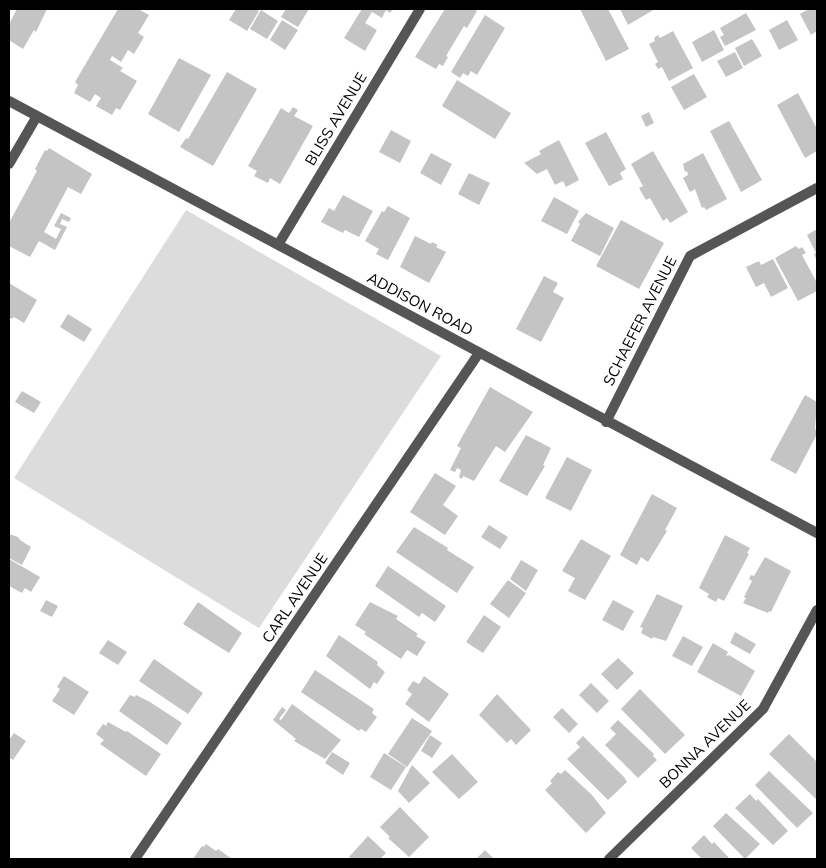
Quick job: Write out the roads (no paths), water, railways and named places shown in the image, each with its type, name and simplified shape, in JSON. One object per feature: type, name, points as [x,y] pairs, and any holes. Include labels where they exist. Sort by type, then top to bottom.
[{"type":"street","name":"BLISS AVENUE","points":[[278,245],[420,9]]},
{"type":"street","name":"ADDISON ROAD","points":[[9,101],[606,422],[817,533]]},
{"type":"street","points":[[9,164],[37,116]]},
{"type":"street","name":"SCHAEFER AVENUE","points":[[606,422],[690,256],[817,188]]},
{"type":"street","name":"CARL AVENUE","points":[[135,859],[479,353]]},
{"type":"street","name":"BONNA AVENUE","points":[[609,859],[763,709],[817,610]]}]
